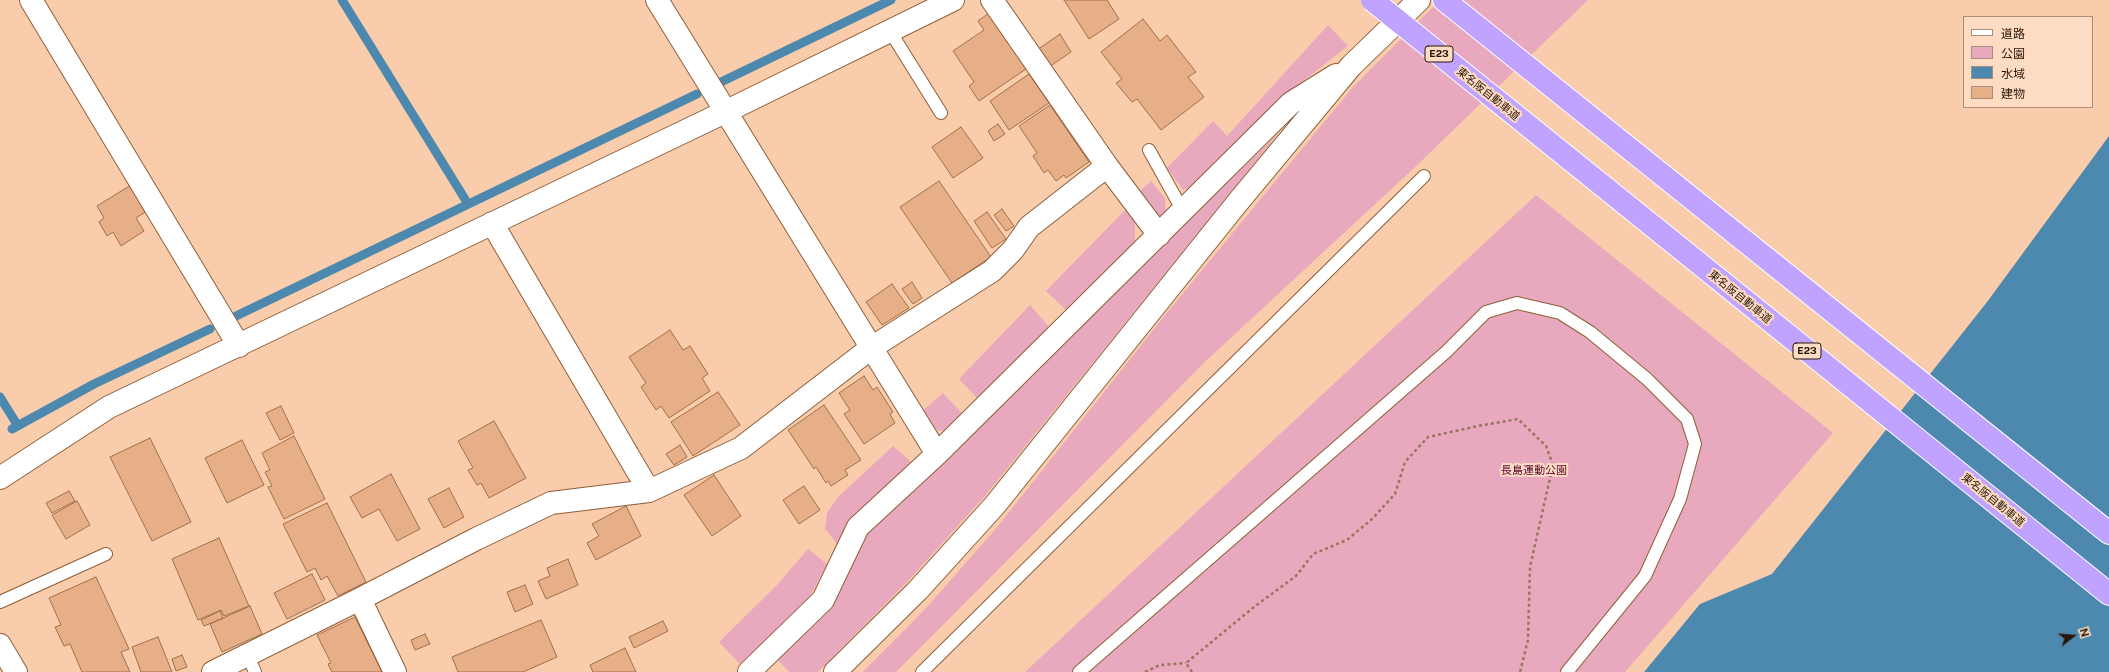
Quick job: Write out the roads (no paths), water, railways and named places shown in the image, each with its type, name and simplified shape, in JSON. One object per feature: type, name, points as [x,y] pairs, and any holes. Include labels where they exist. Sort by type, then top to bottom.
[{"type":"highway","name":"東名阪自動車道","points":[[1372,0],[2109,594]]},
{"type":"highway","points":[[1444,0],[2109,533]]},
{"type":"street","points":[[31,0],[239,346]]},
{"type":"street","points":[[657,0],[937,454]]},
{"type":"street","points":[[0,478],[109,407],[725,112],[953,0]]},
{"type":"street","points":[[992,0],[1107,166],[1159,235]]},
{"type":"street","points":[[835,672],[918,590],[995,505],[1238,202],[1351,66],[1418,0]]},
{"type":"street","points":[[749,672],[823,600],[858,527],[937,454],[1291,103],[1351,66]]},
{"type":"street","points":[[214,672],[251,664],[360,598],[476,539],[551,504],[649,491],[741,448],[871,348],[992,271],[1013,250],[1029,227],[1107,166]]},
{"type":"street","points":[[492,223],[649,491]]},
{"type":"street","points":[[360,598],[395,672]]},
{"type":"street","points":[[0,645],[16,672]]},
{"type":"lane","points":[[890,31],[941,113]]},
{"type":"lane","points":[[1149,150],[1183,211]]},
{"type":"lane","points":[[922,672],[1424,176]]},
{"type":"lane","points":[[1079,672],[1446,352],[1486,312],[1517,303],[1560,313],[1590,332],[1648,379],[1687,419],[1695,444],[1680,499],[1645,576],[1567,672]]},
{"type":"lane","points":[[0,602],[106,554]]},
{"type":"water","points":[[2109,136],[2109,672],[1644,672],[1700,604],[1772,574],[1987,302]]},
{"type":"waterway","points":[[342,0],[468,204]]},
{"type":"waterway","points":[[721,82],[891,0]]},
{"type":"waterway","points":[[236,316],[697,94]]},
{"type":"waterway","points":[[12,429],[94,384],[210,329]]},
{"type":"waterway","points":[[0,397],[18,426]]},
{"type":"park label","name":"長島運動公園","points":[[1534,471]]}]
